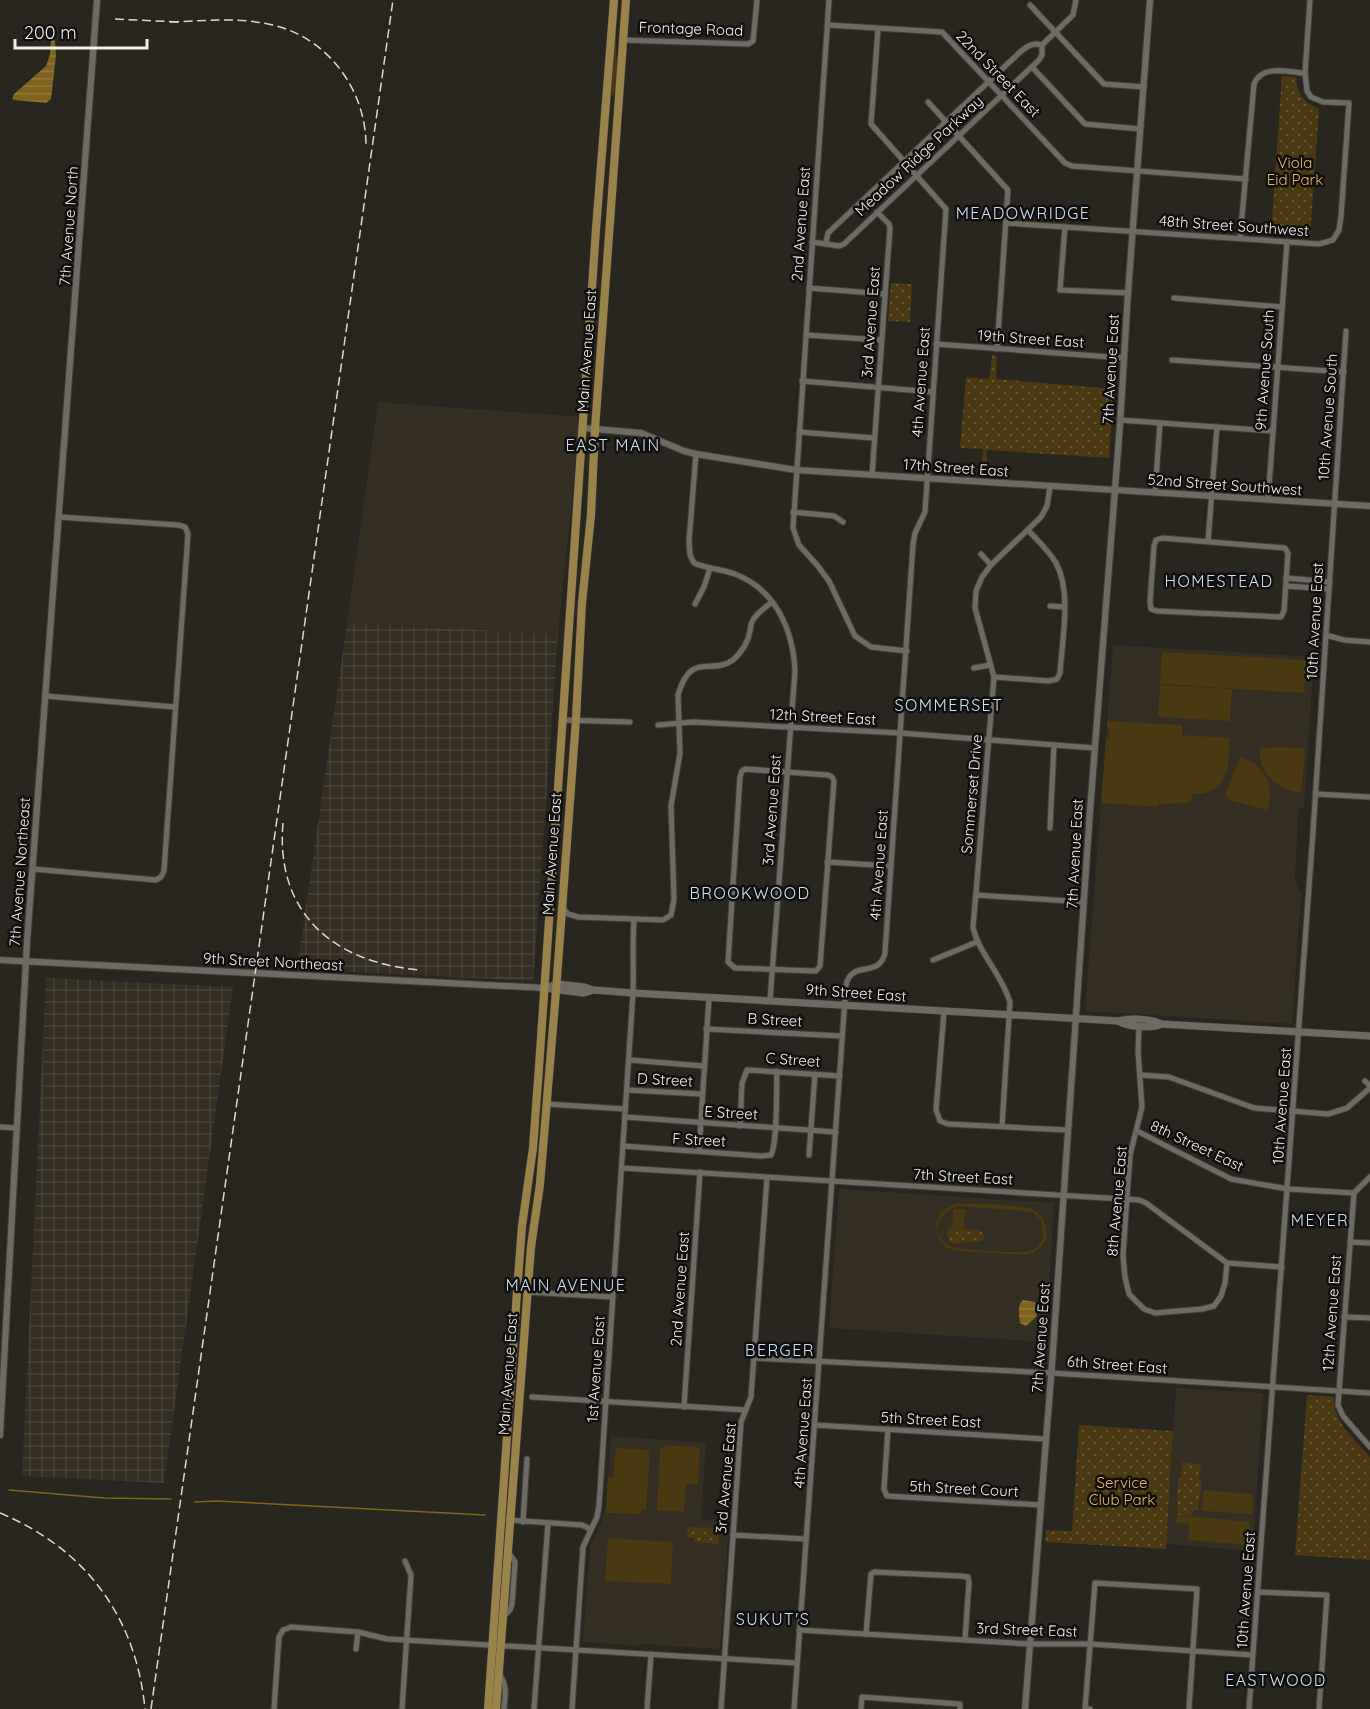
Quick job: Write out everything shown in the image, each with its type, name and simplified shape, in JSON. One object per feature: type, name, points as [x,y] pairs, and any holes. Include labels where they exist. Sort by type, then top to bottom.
[{"type":"main road","name":"Main Avenue East","points":[[488,1709],[496,1645],[505,1520],[521,1238],[533,1148],[545,988],[614,0]]},
{"type":"main road","name":"Main Avenue East","points":[[496,1709],[498,1674],[496,1645],[502,1618],[507,1551],[505,1520],[557,988],[582,603],[591,515],[595,429],[626,0]]},
{"type":"main road","points":[[607,96],[613,103],[612,133],[615,143]]},
{"type":"main road","points":[[603,147],[607,154],[605,183],[612,191]]},
{"type":"main road","name":"9th Street East","points":[[545,988],[584,987],[593,990],[633,993],[845,1004],[1139,1025],[1157,1026],[1161,1024],[1370,1036]]},
{"type":"main road","name":"9th Street East","points":[[1118,1022],[1124,1019],[1157,1021],[1161,1024]]},
{"type":"main road","points":[[540,1053],[543,1066],[541,1098],[546,1104]]},
{"type":"main road","points":[[521,1238],[524,1251],[523,1284],[527,1292]]},
{"type":"street","name":"7th Avenue North","points":[[64,454],[97,0]]},
{"type":"street","name":"Frontage Road","points":[[622,40],[748,44],[753,41],[758,0]]},
{"type":"street","name":"2nd Avenue East","points":[[796,470],[829,0]]},
{"type":"street","name":"Meadow Ridge Parkway","points":[[812,242],[826,242],[839,246],[844,244],[1032,67],[1042,55],[1042,45],[1073,15],[1076,0]]},
{"type":"street","name":"7th Avenue East","points":[[1025,1709],[1150,0]]},
{"type":"street","points":[[1240,238],[1252,94],[1256,80],[1267,72],[1305,73],[1310,0]]},
{"type":"street","points":[[1030,5],[1104,84],[1144,87]]},
{"type":"street","name":"22nd Street East","points":[[828,25],[942,32],[1065,163],[1072,166],[1246,179]]},
{"type":"street","name":"4th Avenue East","points":[[794,1709],[845,1004],[848,978],[858,970],[877,967],[883,960],[913,545],[915,533],[925,512],[946,209],[871,124],[878,28]]},
{"type":"street","name":"Meadow Ridge Parkway","points":[[826,242],[828,233],[1028,45],[1033,43],[1042,45]]},
{"type":"street","points":[[1032,67],[1085,124],[1140,129]]},
{"type":"street","name":"48th Street Southwest","points":[[1006,223],[1324,244],[1333,240],[1339,230],[1341,218],[1349,103],[1316,100],[1307,91],[1305,73]]},
{"type":"street","points":[[928,102],[1008,190],[997,349]]},
{"type":"street","name":"3rd Avenue East","points":[[872,475],[890,228],[878,212]]},
{"type":"street","points":[[1065,227],[1060,290],[1128,293]]},
{"type":"street","name":"9th Avenue South","points":[[1268,500],[1287,242]]},
{"type":"street","points":[[809,288],[885,294]]},
{"type":"street","points":[[1174,298],[1282,306]]},
{"type":"street","name":"10th Avenue South","points":[[1334,504],[1346,332]]},
{"type":"street","points":[[806,335],[881,340]]},
{"type":"street","name":"19th Street East","points":[[936,344],[1124,358]]},
{"type":"street","points":[[1172,360],[1344,372]]},
{"type":"street","points":[[802,381],[933,392]]},
{"type":"street","points":[[1120,420],[1273,431]]},
{"type":"street","points":[[1155,493],[1160,423]]},
{"type":"street","points":[[1208,541],[1217,427]]},
{"type":"street","name":"17th Street East","points":[[583,428],[641,433],[696,454],[796,470],[1114,490]]},
{"type":"street","points":[[799,432],[874,438]]},
{"type":"street","name":"7th Avenue Northeast","points":[[0,1436],[2,1339],[26,961],[64,454]]},
{"type":"street","points":[[695,604],[710,568],[694,563],[690,555],[689,541],[696,454]]},
{"type":"street","points":[[796,470],[793,528],[799,545],[829,581],[855,636],[871,647],[907,651]]},
{"type":"street","name":"Sommerset Drive","points":[[1002,1126],[1010,1002],[1006,989],[977,942],[974,928],[994,677],[975,608],[976,591],[991,565],[1041,517],[1047,506],[1050,487]]},
{"type":"street","name":"52nd Street Southwest","points":[[1114,490],[1334,504]]},
{"type":"street","points":[[1334,504],[1370,506]]},
{"type":"street","name":"10th Avenue East","points":[[1250,1709],[1316,794],[1334,504]]},
{"type":"street","points":[[794,512],[834,516],[843,522]]},
{"type":"street","points":[[33,869],[156,880],[164,871],[188,534],[184,527],[60,517]]},
{"type":"street","points":[[994,677],[1049,681],[1057,679],[1060,673],[1064,607],[1061,575],[1055,561],[1029,531]]},
{"type":"street","points":[[1162,538],[1286,548],[1288,553],[1286,578],[1284,611],[1281,617],[1151,609],[1156,540],[1162,538]]},
{"type":"street","points":[[981,554],[991,565]]},
{"type":"street","name":"3rd Avenue East","points":[[710,568],[735,574],[751,583],[772,602],[785,621],[794,652],[795,671],[770,1001]]},
{"type":"street","points":[[1286,578],[1330,582]]},
{"type":"street","points":[[1286,586],[1329,589]]},
{"type":"street","points":[[562,906],[571,915],[634,920],[668,918],[672,912],[674,899],[671,806],[679,764],[678,695],[688,675],[699,667],[721,664],[733,659],[744,646],[752,621],[772,602]]},
{"type":"street","points":[[1050,606],[1064,607]]},
{"type":"street","points":[[1326,635],[1344,640],[1370,642]]},
{"type":"street","points":[[974,668],[990,665]]},
{"type":"street","points":[[45,696],[176,707]]},
{"type":"street","points":[[563,720],[630,722]]},
{"type":"street","name":"12th Street East","points":[[658,725],[693,722],[900,733],[1094,748]]},
{"type":"street","points":[[1050,828],[1054,745]]},
{"type":"street","points":[[745,769],[788,772],[828,775],[832,777],[834,786],[819,970],[735,968],[728,962],[727,951],[741,771],[745,769]]},
{"type":"street","points":[[1316,794],[1370,797]]},
{"type":"street","points":[[827,862],[891,866]]},
{"type":"street","points":[[976,895],[1084,902]]},
{"type":"street","name":"1st Avenue East","points":[[572,1709],[583,1547],[597,1517],[598,1506],[633,993],[634,920]]},
{"type":"street","points":[[933,960],[977,942]]},
{"type":"street","name":"9th Street Northeast","points":[[0,960],[545,988]]},
{"type":"street","points":[[699,1151],[709,998]]},
{"type":"street","points":[[944,1012],[936,1110],[940,1121],[948,1124],[1067,1131]]},
{"type":"street","name":"8th Avenue East","points":[[1139,1025],[1138,1051],[1142,1107],[1130,1155],[1123,1255],[1129,1294],[1144,1309],[1155,1312],[1214,1306],[1221,1296],[1225,1283],[1227,1263]]},
{"type":"street","name":"B Street","points":[[706,1029],[842,1036]]},
{"type":"street","points":[[628,1060],[704,1066]]},
{"type":"street","name":"C Street","points":[[740,1126],[742,1083],[746,1071],[750,1069],[840,1076]]},
{"type":"street","points":[[774,1128],[777,1071]]},
{"type":"street","points":[[809,1155],[815,1074]]},
{"type":"street","points":[[1141,1075],[1169,1077],[1254,1108],[1335,1113],[1347,1108],[1370,1087],[1365,1081]]},
{"type":"street","name":"D Street","points":[[627,1090],[701,1094]]},
{"type":"street","points":[[546,1104],[625,1109]]},
{"type":"street","name":"E Street","points":[[625,1117],[836,1132]]},
{"type":"street","points":[[0,1127],[16,1128]]},
{"type":"street","name":"F Street","points":[[623,1146],[771,1155],[774,1128]]},
{"type":"street","name":"8th Street East","points":[[1137,1131],[1231,1179],[1288,1189],[1354,1193]]},
{"type":"street","name":"7th Street East","points":[[622,1168],[1127,1199],[1146,1203],[1227,1263]]},
{"type":"street","name":"2nd Avenue East","points":[[684,1407],[700,1172]]},
{"type":"street","name":"3rd Avenue East","points":[[721,1709],[741,1422],[751,1397],[767,1178]]},
{"type":"street","points":[[1354,1193],[1370,1178]]},
{"type":"street","name":"12th Avenue East","points":[[1354,1193],[1338,1406],[1343,1416],[1370,1447]]},
{"type":"street","points":[[1350,1242],[1370,1243]]},
{"type":"street","points":[[1227,1263],[1282,1267]]},
{"type":"street","points":[[527,1292],[613,1297]]},
{"type":"street","points":[[1344,1317],[1370,1318]]},
{"type":"street","name":"6th Street East","points":[[754,1358],[1051,1373],[1370,1393]]},
{"type":"street","points":[[532,1397],[746,1410]]},
{"type":"street","name":"5th Street East","points":[[816,1425],[1046,1439]]},
{"type":"street","name":"5th Street Court","points":[[888,1429],[884,1489],[887,1496],[1041,1504]]},
{"type":"street","points":[[523,1521],[527,1459]]},
{"type":"street","points":[[505,1520],[582,1525],[590,1529]]},
{"type":"street","points":[[534,1709],[548,1523]]},
{"type":"street","points":[[733,1535],[806,1539]]},
{"type":"street","points":[[402,1709],[411,1575],[405,1561]]},
{"type":"street","points":[[866,1634],[870,1574],[886,1572],[960,1576],[968,1577],[969,1582],[965,1640]]},
{"type":"street","points":[[1090,1709],[1085,1709],[1095,1583],[1197,1589],[1189,1709]]},
{"type":"street","points":[[1258,1592],[1327,1594],[1319,1709]]},
{"type":"street","points":[[274,1709],[279,1637],[283,1630],[291,1627],[358,1632],[387,1639],[797,1663]]},
{"type":"street","name":"3rd Street East","points":[[800,1630],[1030,1644],[1090,1644],[1253,1655]]},
{"type":"street","points":[[356,1649],[358,1632]]},
{"type":"street","points":[[647,1709],[651,1654]]},
{"type":"street","points":[[498,1674],[504,1680],[506,1687],[504,1709]]},
{"type":"street","points":[[861,1709],[862,1697],[960,1706]]},
{"type":"shaded area","points":[[51,39],[55,41],[56,56],[51,99],[46,103],[12,99],[14,94],[46,66]]},
{"type":"shaded area","points":[[378,402],[581,417],[558,634],[347,623]]},
{"type":"shaded area","points":[[347,623],[558,634],[533,981],[297,969]]},
{"type":"shaded area","points":[[1113,645],[1314,657],[1304,808],[1299,808],[1298,815],[1295,880],[1301,895],[1292,1024],[1085,1011]]},
{"type":"shaded area","points":[[46,978],[233,987],[164,1483],[22,1476]]},
{"type":"shaded area","points":[[839,1189],[1054,1203],[1046,1342],[829,1328]]},
{"type":"shaded area","points":[[1023,1300],[1035,1302],[1038,1306],[1036,1317],[1026,1326],[1020,1323],[1019,1317],[1019,1307]]},
{"type":"shaded area","points":[[1176,1388],[1263,1393],[1253,1551],[1166,1544]]},
{"type":"shaded area","points":[[611,1436],[706,1443],[701,1520],[729,1522],[720,1649],[583,1642],[590,1546],[601,1524],[606,1505]]},
{"type":"green space","points":[[615,35],[617,77],[614,97],[611,94]]},
{"type":"green space","name":"Viola Eid Park","points":[[1282,76],[1296,77],[1297,88],[1302,97],[1319,109],[1310,237],[1271,234]]},
{"type":"green space","points":[[891,283],[912,284],[910,322],[888,321]]},
{"type":"green space","points":[[992,355],[997,356],[996,379],[1114,389],[1109,458],[987,450],[986,476],[981,475],[983,449],[960,448],[966,377],[989,379]]},
{"type":"green space","points":[[1162,652],[1306,660],[1304,693],[1160,684]]},
{"type":"green space","points":[[1160,685],[1232,689],[1230,721],[1158,717]]},
{"type":"green space","points":[[1107,721],[1182,725],[1182,735],[1230,738],[1229,759],[1224,777],[1214,790],[1192,794],[1191,802],[1187,803],[1158,804],[1158,807],[1101,803],[1106,740],[1109,737]]},
{"type":"green space","points":[[1260,748],[1303,748],[1305,751],[1301,793],[1277,784],[1262,766]]},
{"type":"green space","points":[[1240,757],[1256,765],[1266,777],[1270,793],[1267,810],[1229,800],[1225,794]]},
{"type":"green space","points":[[954,1204],[996,1204],[1029,1208],[1038,1212],[1043,1219],[1047,1230],[1046,1238],[1038,1250],[1025,1255],[956,1251],[947,1248],[939,1240],[936,1224],[941,1212]],"holes":[[[960,1206],[1033,1212],[1041,1220],[1043,1238],[1038,1246],[1030,1251],[1003,1252],[955,1247],[943,1241],[939,1235],[939,1223],[942,1218],[946,1213]]]},
{"type":"green space","points":[[953,1209],[965,1209],[964,1229],[952,1228]]},
{"type":"green space","points":[[948,1229],[980,1230],[984,1238],[981,1241],[954,1244],[950,1242],[947,1235]]},
{"type":"green space","points":[[1307,1395],[1334,1397],[1334,1406],[1341,1422],[1351,1437],[1370,1457],[1370,1560],[1295,1555]]},
{"type":"green space","name":"Service Club Park","points":[[1079,1425],[1173,1431],[1166,1549],[1045,1542],[1046,1530],[1072,1531]]},
{"type":"green space","points":[[665,1445],[698,1447],[700,1450],[698,1483],[686,1485],[684,1512],[657,1510],[660,1449],[663,1449]]},
{"type":"green space","points":[[616,1448],[650,1450],[646,1510],[641,1509],[641,1514],[608,1513],[606,1510],[608,1477],[613,1477]]},
{"type":"green space","points":[[1182,1462],[1201,1464],[1199,1479],[1202,1483],[1198,1508],[1189,1516],[1177,1515],[1178,1481],[1181,1477]]},
{"type":"green space","points":[[1203,1490],[1253,1494],[1252,1514],[1202,1511]]},
{"type":"green space","points":[[1177,1515],[1250,1522],[1249,1545],[1188,1540],[1189,1524],[1176,1523]]},
{"type":"green space","points":[[688,1527],[719,1529],[718,1544],[694,1542],[694,1538],[687,1538]]},
{"type":"green space","points":[[608,1538],[673,1542],[671,1584],[605,1581]]},
{"type":"waterway","points":[[9,1490],[104,1498],[171,1499]]},
{"type":"waterway","points":[[195,1502],[217,1501],[485,1515]]},
{"type":"railway","points":[[151,1709],[393,0]]},
{"type":"railway","points":[[115,19],[178,22]]},
{"type":"railway","points":[[170,22],[219,20],[256,22],[289,30],[308,40],[325,53],[351,86],[359,105],[366,148]]},
{"type":"railway","points":[[283,823],[283,855],[289,883],[300,908],[317,928],[337,944],[362,957],[389,965],[420,970]]},
{"type":"railway","points":[[0,1513],[31,1528],[58,1546],[101,1590],[118,1616],[131,1645],[140,1676],[145,1709]]},
{"type":"district","name":"MEADOWRIDGE","points":[[1023,213]]},
{"type":"district","name":"EAST MAIN","points":[[613,445]]},
{"type":"district","name":"HOMESTEAD","points":[[1219,581]]},
{"type":"district","name":"SOMMERSET","points":[[949,705]]},
{"type":"district","name":"BROOKWOOD","points":[[750,893]]},
{"type":"district","name":"MEYER","points":[[1320,1220]]},
{"type":"district","name":"MAIN AVENUE","points":[[566,1285]]},
{"type":"district","name":"BERGER","points":[[780,1350]]},
{"type":"district","name":"SUKUT'S","points":[[773,1619]]},
{"type":"district","name":"EASTWOOD","points":[[1276,1680]]}]
